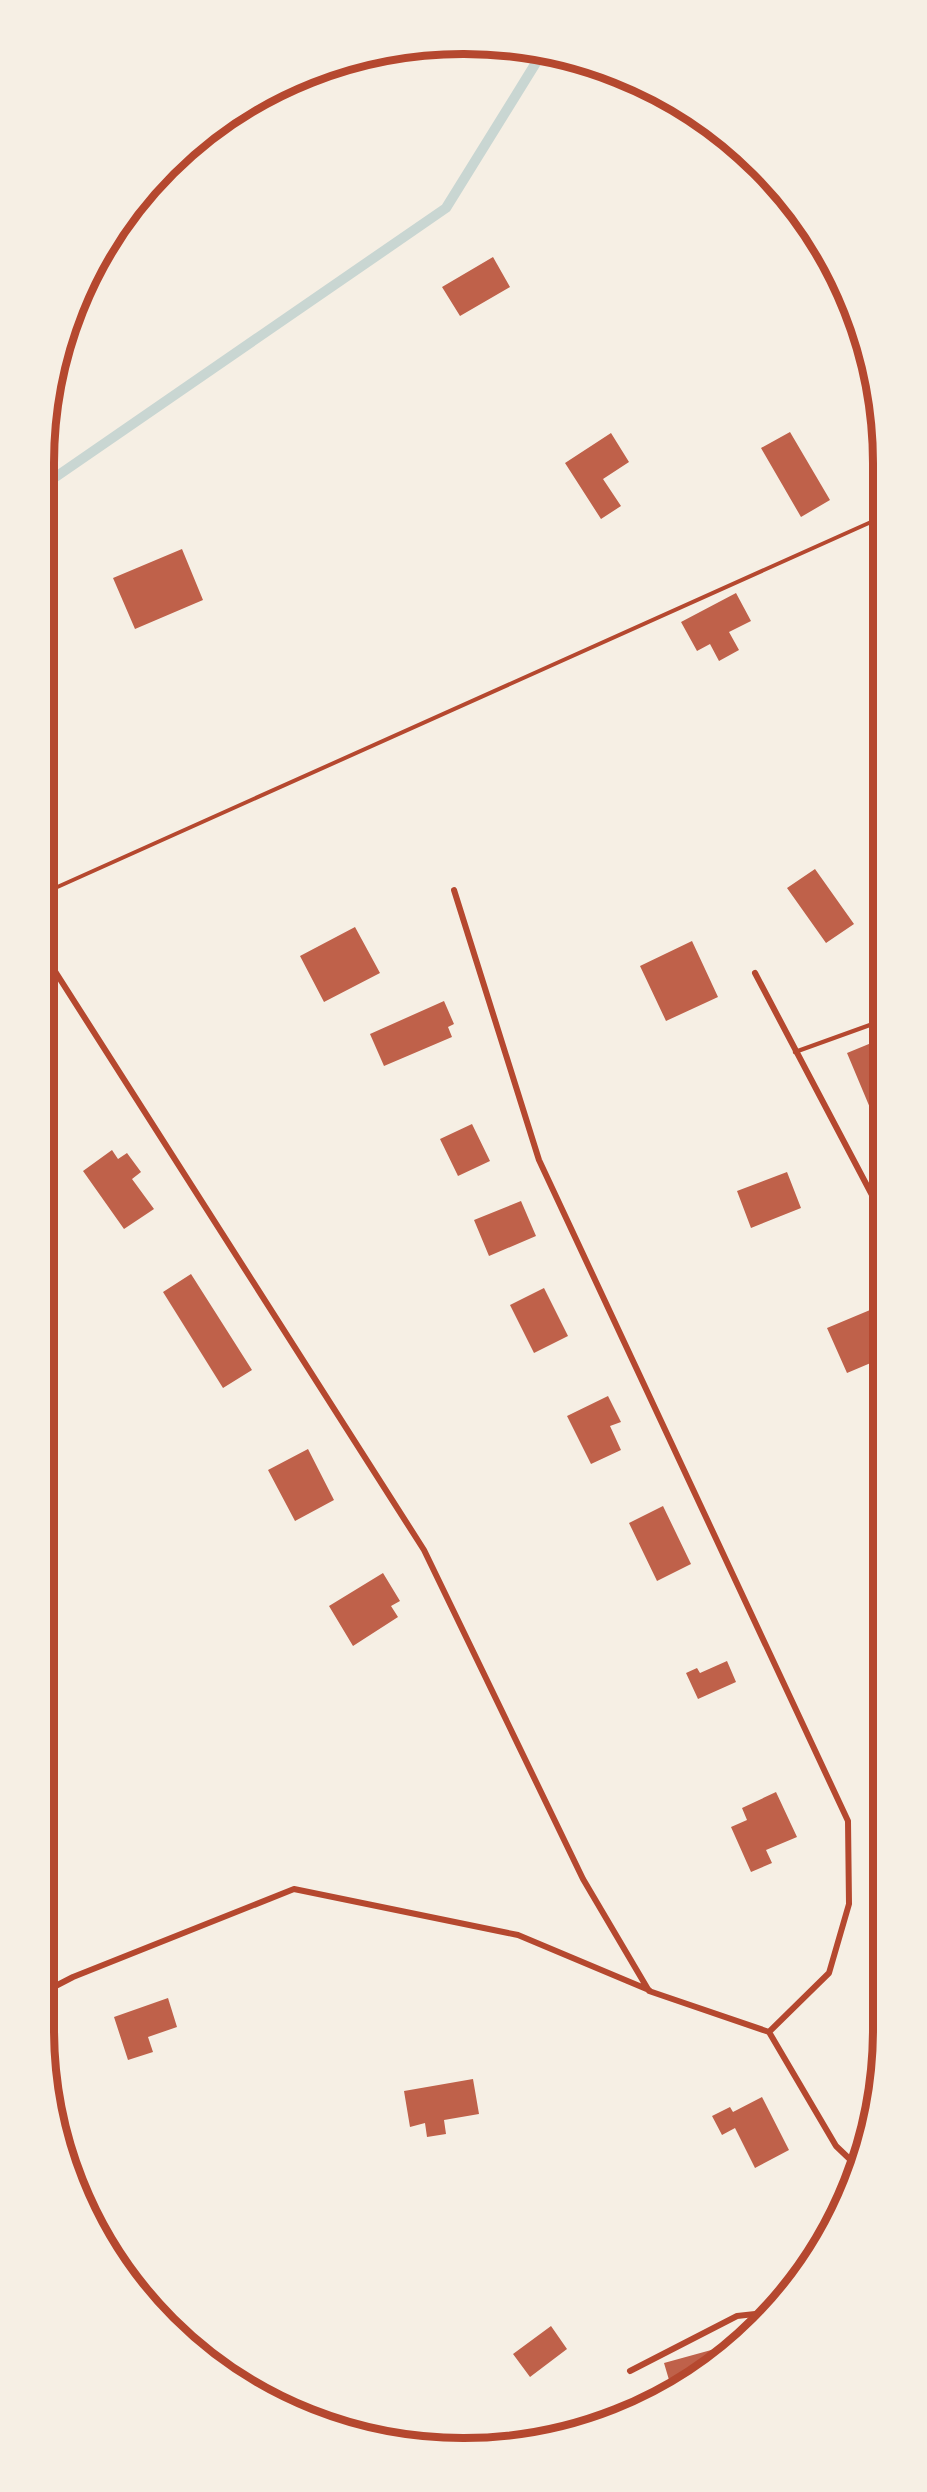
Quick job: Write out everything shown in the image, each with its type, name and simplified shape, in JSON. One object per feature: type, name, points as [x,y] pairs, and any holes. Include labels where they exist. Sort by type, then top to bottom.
[{"type":"street","points":[[454,890],[539,1160],[848,1821],[849,1904],[829,1973],[769,2032]]},
{"type":"street","points":[[54,970],[424,1550],[583,1879],[649,1991]]},
{"type":"street","points":[[754,973],[873,1197]]},
{"type":"street","points":[[54,1987],[73,1977],[294,1888],[518,1935],[649,1991],[769,2032],[837,2146],[851,2160]]},
{"type":"street","points":[[630,2371],[737,2316],[757,2314]]},
{"type":"lane","points":[[795,1052],[873,1024]]},
{"type":"path","points":[[54,889],[873,521]]},
{"type":"building","points":[[493,257],[510,287],[460,316],[442,287]]},
{"type":"building","points":[[790,432],[830,500],[801,517],[761,448]]},
{"type":"building","points":[[611,433],[629,462],[603,479],[621,506],[601,519],[565,463]]},
{"type":"building","points":[[182,549],[203,600],[135,629],[113,578]]},
{"type":"building","points":[[736,593],[751,621],[729,632],[739,650],[719,661],[710,644],[697,651],[681,622]]},
{"type":"building","points":[[815,869],[854,924],[826,943],[787,888]]},
{"type":"building","points":[[355,927],[380,973],[324,1002],[300,956]]},
{"type":"building","points":[[692,941],[718,997],[666,1021],[640,966]]},
{"type":"building","points":[[444,1001],[454,1024],[448,1027],[452,1037],[384,1066],[370,1034]]},
{"type":"building","points":[[873,1042],[873,1115],[847,1053]]},
{"type":"building","points":[[472,1124],[490,1161],[458,1176],[440,1139]]},
{"type":"building","points":[[112,1150],[118,1159],[127,1153],[141,1172],[132,1179],[154,1209],[124,1229],[83,1171]]},
{"type":"building","points":[[787,1172],[801,1208],[751,1228],[737,1191]]},
{"type":"building","points":[[521,1201],[536,1236],[489,1256],[474,1220]]},
{"type":"building","points":[[191,1274],[252,1370],[223,1388],[163,1292]]},
{"type":"building","points":[[544,1288],[568,1336],[534,1353],[510,1305]]},
{"type":"building","points":[[873,1309],[873,1362],[847,1373],[827,1328]]},
{"type":"building","points":[[608,1396],[621,1422],[610,1426],[621,1450],[591,1464],[567,1416]]},
{"type":"building","points":[[308,1449],[334,1500],[295,1521],[268,1470]]},
{"type":"building","points":[[663,1506],[691,1564],[657,1581],[629,1523]]},
{"type":"building","points":[[383,1573],[400,1601],[391,1606],[398,1617],[353,1646],[329,1606]]},
{"type":"building","points":[[727,1661],[736,1682],[698,1699],[686,1673],[697,1668],[700,1673]]},
{"type":"building","points":[[776,1792],[797,1837],[766,1850],[772,1863],[751,1872],[731,1827],[747,1820],[742,1808]]},
{"type":"building","points":[[168,1998],[177,2027],[148,2037],[153,2052],[128,2060],[114,2017]]},
{"type":"building","points":[[473,2079],[479,2114],[444,2120],[446,2134],[427,2137],[425,2123],[410,2127],[404,2091]]},
{"type":"building","points":[[762,2097],[789,2150],[755,2168],[735,2128],[722,2135],[712,2116],[730,2107],[733,2112]]},
{"type":"building","points":[[551,2326],[567,2349],[530,2377],[513,2354]]},
{"type":"building","points":[[720,2348],[670,2382],[664,2363]]},
{"type":"waterway","points":[[54,478],[446,208],[537,61]]}]
